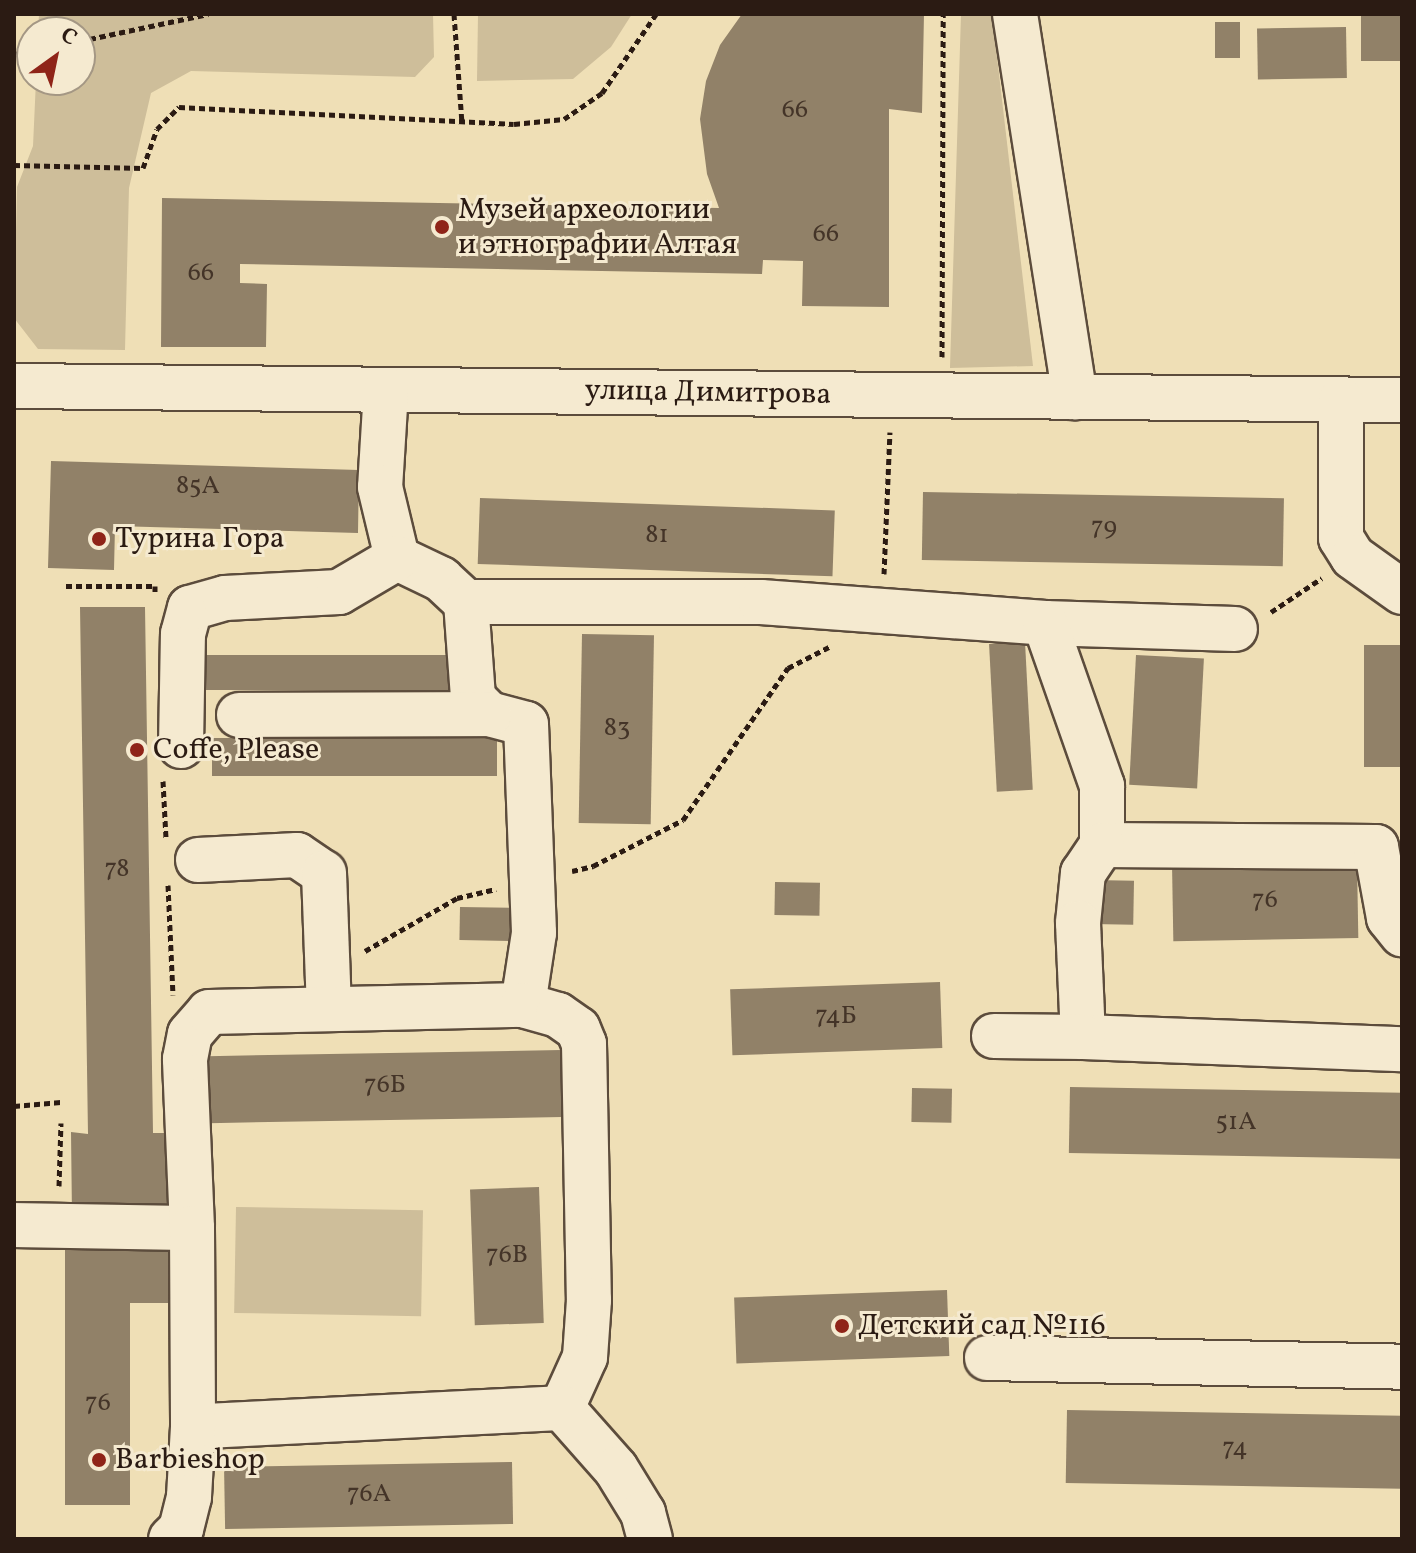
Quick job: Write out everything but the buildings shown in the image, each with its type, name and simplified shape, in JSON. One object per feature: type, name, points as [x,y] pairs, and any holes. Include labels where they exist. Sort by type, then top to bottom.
[{"type":"street","points":[[1015,14],[1075,397]]},
{"type":"street","name":"улица Димитрова","points":[[14,386],[1402,400]]},
{"type":"street","points":[[386,390],[380,487],[397,558]]},
{"type":"street","points":[[1341,400],[1341,538],[1353,557],[1402,592]]},
{"type":"street","points":[[397,558],[441,579],[466,602],[761,602],[1045,623],[1235,629]]},
{"type":"street","points":[[181,746],[183,634],[190,608],[225,598],[339,592],[397,558]]},
{"type":"street","points":[[466,602],[473,698],[489,714]]},
{"type":"street","points":[[1045,623],[1102,786],[1102,845],[1083,873],[1078,923],[1083,1037]]},
{"type":"street","points":[[239,715],[489,714],[526,724],[534,933],[523,1005]]},
{"type":"street","points":[[1102,845],[1376,847],[1389,918],[1402,934]]},
{"type":"street","points":[[198,860],[297,855],[324,873],[329,989]]},
{"type":"street","points":[[171,1539],[181,1529],[189,1497],[193,1427],[192,1228],[185,1059],[190,1034],[209,1012],[329,989],[523,1005],[558,1015],[578,1029],[584,1044],[589,1300],[585,1357],[562,1408]]},
{"type":"street","points":[[994,1036],[1402,1049]]},
{"type":"street","points":[[14,1225],[192,1228]]},
{"type":"street","points":[[987,1358],[1402,1367]]},
{"type":"street","points":[[193,1427],[562,1408]]},
{"type":"street","points":[[562,1408],[616,1469],[643,1513],[650,1539]]},
{"type":"path","points":[[96,38],[208,14]]},
{"type":"path","points":[[454,14],[462,122]]},
{"type":"path","points":[[14,165],[143,168],[157,129],[179,107],[462,122],[564,119],[602,93],[656,14]]},
{"type":"path","points":[[942,367],[943,14]]},
{"type":"path","points":[[329,989],[457,898],[593,866],[683,820],[788,668],[882,620],[891,395]]},
{"type":"path","points":[[1235,629],[1261,619],[1353,557]]},
{"type":"path","points":[[169,909],[173,1008]]},
{"type":"path","points":[[14,1106],[61,1102]]},
{"type":"path","points":[[59,1191],[61,1123]]},
{"type":"shaded area","points":[[433,14],[434,57],[415,77],[191,71],[151,93],[129,188],[125,350],[38,349],[14,318],[17,187],[33,146],[35,96],[96,96],[96,16],[39,16]]},
{"type":"shaded area","points":[[478,14],[632,14],[611,47],[573,79],[477,81]]},
{"type":"shaded area","points":[[961,14],[992,14],[1033,366],[950,368]]},
{"type":"shaded area","points":[[236,1207],[423,1210],[421,1316],[234,1313]]},
{"type":"place","name":"Музей археологии и этнографии Алтая","points":[[442,227]]},
{"type":"place","name":"Турина Гора","points":[[99,539]]},
{"type":"place","name":"Coffe, Please","points":[[137,750]]},
{"type":"place","name":"Детский сад №116","points":[[842,1326]]},
{"type":"place","name":"Barbieshop","points":[[99,1460]]}]
